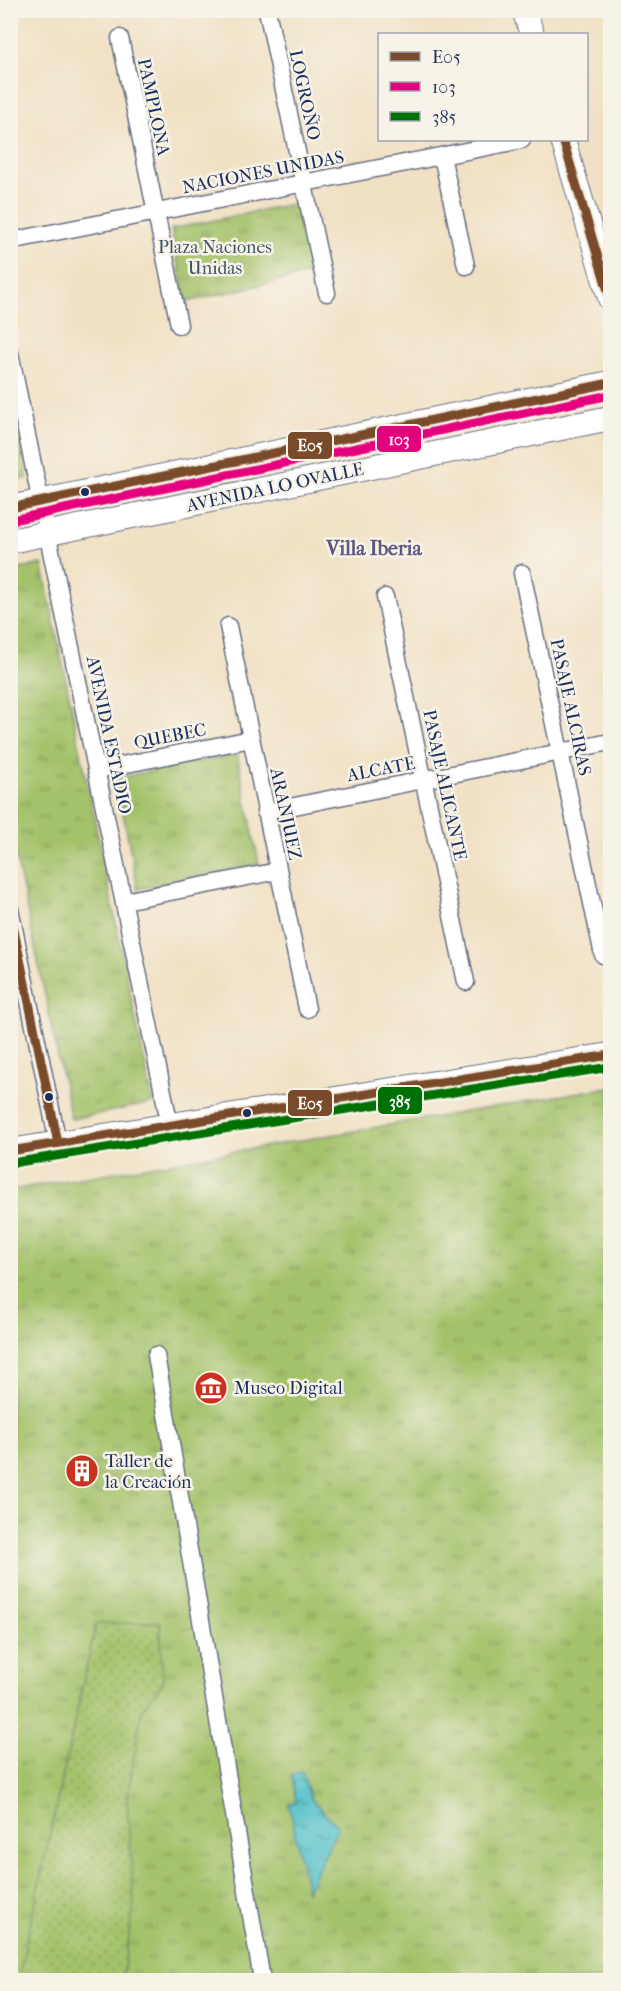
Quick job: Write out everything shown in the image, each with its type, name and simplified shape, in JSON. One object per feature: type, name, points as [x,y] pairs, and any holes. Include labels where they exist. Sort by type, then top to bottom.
[{"type":"main road","points":[[524,10],[532,33]]},
{"type":"main road","points":[[563,141],[610,298]]},
{"type":"main road","name":"AVENIDA LO OVALLE","points":[[10,508],[610,383]]},
{"type":"main road","name":"AVENIDA LO OVALLE","points":[[10,541],[610,418]]},
{"type":"main road","points":[[10,1151],[610,1055]]},
{"type":"street","name":"LOGROÑO","points":[[267,10],[327,293]]},
{"type":"street","name":"PAMPLONA","points":[[120,38],[179,325]]},
{"type":"street","name":"NACIONES UNIDAS","points":[[10,241],[517,141]]},
{"type":"street","points":[[442,156],[466,266]]},
{"type":"street","name":"AVENIDA ESTADIO","points":[[10,353],[170,1126]]},
{"type":"street","name":"PASAJE ALCIRAS","points":[[522,573],[603,955]]},
{"type":"street","name":"PASAJE ALICANTE","points":[[385,597],[466,982]]},
{"type":"street","name":"ARANJUEZ","points":[[228,626],[307,1009]]},
{"type":"street","name":"QUEBEC","points":[[97,770],[251,740]]},
{"type":"street","name":"ALCATE","points":[[266,812],[610,742]]},
{"type":"street","points":[[124,901],[278,871]]},
{"type":"street","points":[[10,909],[13,935],[58,1143]]},
{"type":"street","points":[[156,1355],[262,1980]]},
{"type":"green space","name":"Plaza Naciones Unidas","points":[[303,202],[317,272],[186,302],[171,229]]},
{"type":"green space","points":[[10,395],[28,478],[11,482],[10,482]]},
{"type":"green space","points":[[42,564],[153,1103],[71,1119],[11,833],[11,571]]},
{"type":"green space","points":[[237,754],[259,864],[138,889],[116,778]]},
{"type":"green space","points":[[610,1087],[610,1980],[11,1980],[11,1190]]},
{"type":"green space","points":[[160,1622],[163,1683],[142,1709],[127,1801],[134,1904],[122,1980],[18,1980],[96,1624]]},
{"type":"water","points":[[302,1772],[311,1799],[338,1827],[307,1891],[289,1804],[296,1803],[292,1775]]},
{"type":"transit line","name":"E05","points":[[563,141],[610,298]]},
{"type":"transit line","name":"E05","points":[[10,508],[610,383]]},
{"type":"transit line","name":"103","points":[[12,520],[610,395]]},
{"type":"transit line","name":"E05","points":[[10,911],[58,1143]]},
{"type":"transit line","name":"E05","points":[[10,1151],[610,1055]]},
{"type":"transit line","name":"385","points":[[12,1163],[610,1067]]},
{"type":"place","name":"Museo Digital","points":[[211,1388]]},
{"type":"place","name":"Taller de la Creación","points":[[82,1471]]},
{"type":"district","name":"Villa Iberia","points":[[374,548]]}]
